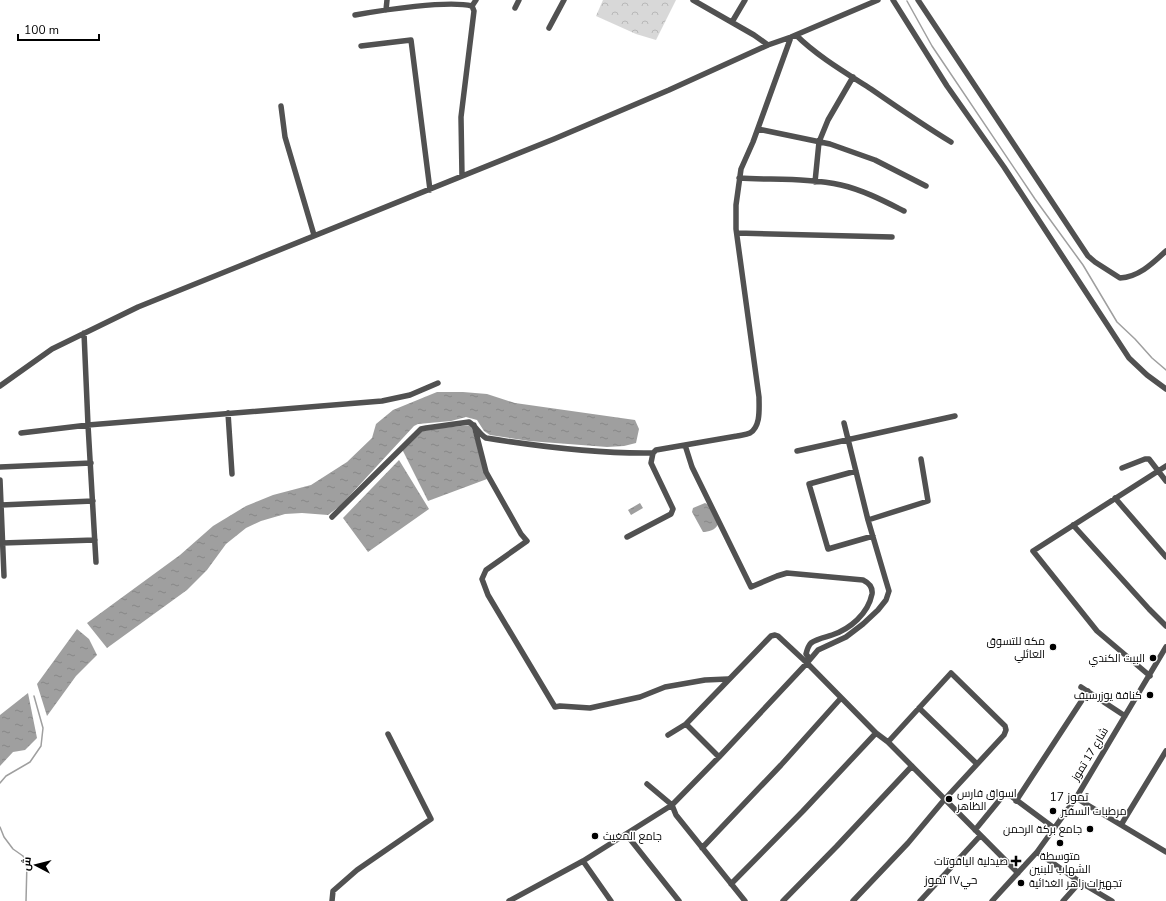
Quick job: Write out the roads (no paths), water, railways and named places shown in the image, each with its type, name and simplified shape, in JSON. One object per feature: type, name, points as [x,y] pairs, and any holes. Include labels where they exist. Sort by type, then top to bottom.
[{"type":"street","points":[[386,0],[386,10]]},
{"type":"street","points":[[472,6],[476,0]]},
{"type":"street","points":[[515,8],[519,0]]},
{"type":"street","points":[[549,28],[564,0]]},
{"type":"street","points":[[732,22],[745,0]]},
{"type":"street","points":[[0,386],[52,349],[138,307],[554,139],[669,90],[768,45],[878,0]]},
{"type":"street","points":[[893,0],[947,86],[1004,167],[1129,358],[1146,375],[1166,389]]},
{"type":"street","points":[[918,0],[1088,256],[1094,262],[1120,278],[1137,274],[1166,251]]},
{"type":"street","points":[[695,1],[768,45]]},
{"type":"street","points":[[355,15],[438,3],[467,4],[472,6]]},
{"type":"street","points":[[462,176],[461,117],[474,11],[472,6]]},
{"type":"street","points":[[793,36],[929,129],[951,142]]},
{"type":"street","points":[[332,518],[420,429],[469,422],[474,425],[482,436],[486,438],[549,448],[619,453],[653,453],[656,450],[749,433],[754,428],[759,419],[759,397],[735,219],[741,169],[758,129],[793,36]]},
{"type":"street","points":[[361,46],[411,40],[430,190]]},
{"type":"street","points":[[815,182],[819,142],[828,120],[853,77]]},
{"type":"street","points":[[281,106],[285,137],[314,235]]},
{"type":"street","points":[[758,129],[830,144],[874,160],[926,186]]},
{"type":"street","points":[[740,178],[842,185],[873,196],[904,211]]},
{"type":"street","points":[[737,233],[892,237]]},
{"type":"street","points":[[84,333],[96,562]]},
{"type":"street","points":[[22,433],[88,425],[382,401],[410,396],[438,383]]},
{"type":"street","points":[[228,413],[232,474]]},
{"type":"street","points":[[797,451],[955,416]]},
{"type":"street","points":[[509,901],[583,861],[672,805],[719,757],[818,650],[846,637],[863,624],[886,600],[888,591],[868,520],[844,424]]},
{"type":"street","points":[[474,425],[486,472],[521,534],[527,541],[486,570],[482,579],[488,595],[556,707],[590,708],[640,697],[665,687],[705,680],[728,679]]},
{"type":"street","points":[[685,445],[695,474],[751,588],[787,573],[863,580],[868,582],[872,587],[870,602],[862,615],[848,628],[839,633],[812,642],[806,654],[809,661]]},
{"type":"street","points":[[627,537],[671,514],[673,509],[651,464],[653,453]]},
{"type":"street","points":[[868,520],[928,501],[921,459]]},
{"type":"street","points":[[1122,468],[1145,459],[1149,459],[1166,481]]},
{"type":"street","points":[[0,467],[91,463]]},
{"type":"street","points":[[1150,676],[1098,630],[1033,551],[1166,466]]},
{"type":"street","points":[[856,470],[809,484],[828,549],[873,536]]},
{"type":"street","points":[[0,480],[2,564],[4,576]]},
{"type":"street","points":[[1115,498],[1166,557]]},
{"type":"street","points":[[1,505],[93,501]]},
{"type":"street","points":[[1073,525],[1166,626]]},
{"type":"street","points":[[2,543],[95,540]]},
{"type":"street","points":[[668,735],[686,724],[728,679],[771,636],[775,634],[809,661],[841,698],[876,733],[888,742],[1018,873]]},
{"type":"street","name":"شارع 17 تموز","points":[[992,901],[1037,852],[1076,798],[1166,647]]},
{"type":"street","points":[[853,901],[908,843],[944,800],[1004,735],[1006,730],[1005,726],[953,673],[950,673],[888,742]]},
{"type":"street","points":[[1081,687],[1125,716]]},
{"type":"street","points":[[1016,801],[1088,691]]},
{"type":"street","points":[[702,848],[781,765],[841,698]]},
{"type":"street","points":[[918,708],[977,764]]},
{"type":"street","points":[[686,724],[719,757]]},
{"type":"street","points":[[731,884],[803,811],[876,733]]},
{"type":"street","points":[[332,901],[334,891],[357,870],[431,819],[388,734]]},
{"type":"street","points":[[1121,825],[1166,751]]},
{"type":"street","points":[[783,901],[912,766]]},
{"type":"street","points":[[647,784],[672,805],[676,814],[744,901]]},
{"type":"street","points":[[975,830],[1002,797],[1011,796],[1054,828]]},
{"type":"street","points":[[1076,798],[1166,851]]},
{"type":"street","points":[[626,834],[679,901]]},
{"type":"street","points":[[920,901],[980,836]]},
{"type":"street","points":[[1037,852],[1080,882],[1112,901]]},
{"type":"street","points":[[583,861],[610,901]]},
{"type":"street","points":[[1064,901],[1080,882]]},
{"type":"water","points":[[437,392],[487,394],[515,403],[635,420],[639,429],[636,443],[624,446],[607,447],[529,441],[490,435],[484,431],[477,420],[466,417],[451,421],[418,424],[414,426],[340,506],[328,515],[302,513],[285,514],[261,521],[246,528],[226,544],[207,570],[187,590],[107,648],[87,623],[180,555],[213,526],[246,506],[273,495],[311,485],[347,462],[372,438],[376,424],[393,410]]},
{"type":"water","points":[[471,425],[487,479],[428,501],[402,449],[421,430]]},
{"type":"water","points":[[399,460],[429,509],[368,552],[343,518]]},
{"type":"water","points":[[640,503],[643,508],[631,515],[628,510]]},
{"type":"water","points":[[705,503],[709,505],[718,524],[714,529],[703,532],[692,512],[693,508]]},
{"type":"water","points":[[77,629],[89,639],[97,655],[76,676],[47,716],[37,684]]},
{"type":"water","points":[[28,693],[37,738],[25,750],[13,752],[0,766],[0,715]]},
{"type":"waterway","points":[[907,1],[932,46],[1035,199],[1083,265],[1117,322],[1152,358],[1166,370]]},
{"type":"waterway","points":[[0,783],[6,776],[30,762],[41,746],[43,728],[34,696]]},
{"type":"waterway","points":[[0,827],[4,837],[13,849],[23,856],[27,862],[26,901]]},
{"type":"place","name":"مكه للتسوق العائلي","points":[[1053,647]]},
{"type":"place","name":"البيت الكندي","points":[[1153,658]]},
{"type":"place","name":"كنافة يوزرسيف","points":[[1150,695]]},
{"type":"place","name":"اسواق فارس الظاهر","points":[[949,799]]},
{"type":"place","name":"مرطبات السفير","points":[[1053,811]]},
{"type":"place","name":"جامع بركة الرحمن","points":[[1090,829]]},
{"type":"place","name":"جامع المغيث","points":[[595,836]]},
{"type":"place","name":"متوسطة الشهاب للبنين","points":[[1060,843]]},
{"type":"place","name":"صيدلية الياقوتات","points":[[1016,861]]},
{"type":"place","name":"تجهيزات زاهر الغذائية","points":[[1021,883]]},
{"type":"district","name":"17 تموز","points":[[1069,797]]},
{"type":"district","name":"حي۱۷ تموز","points":[[951,880]]}]
